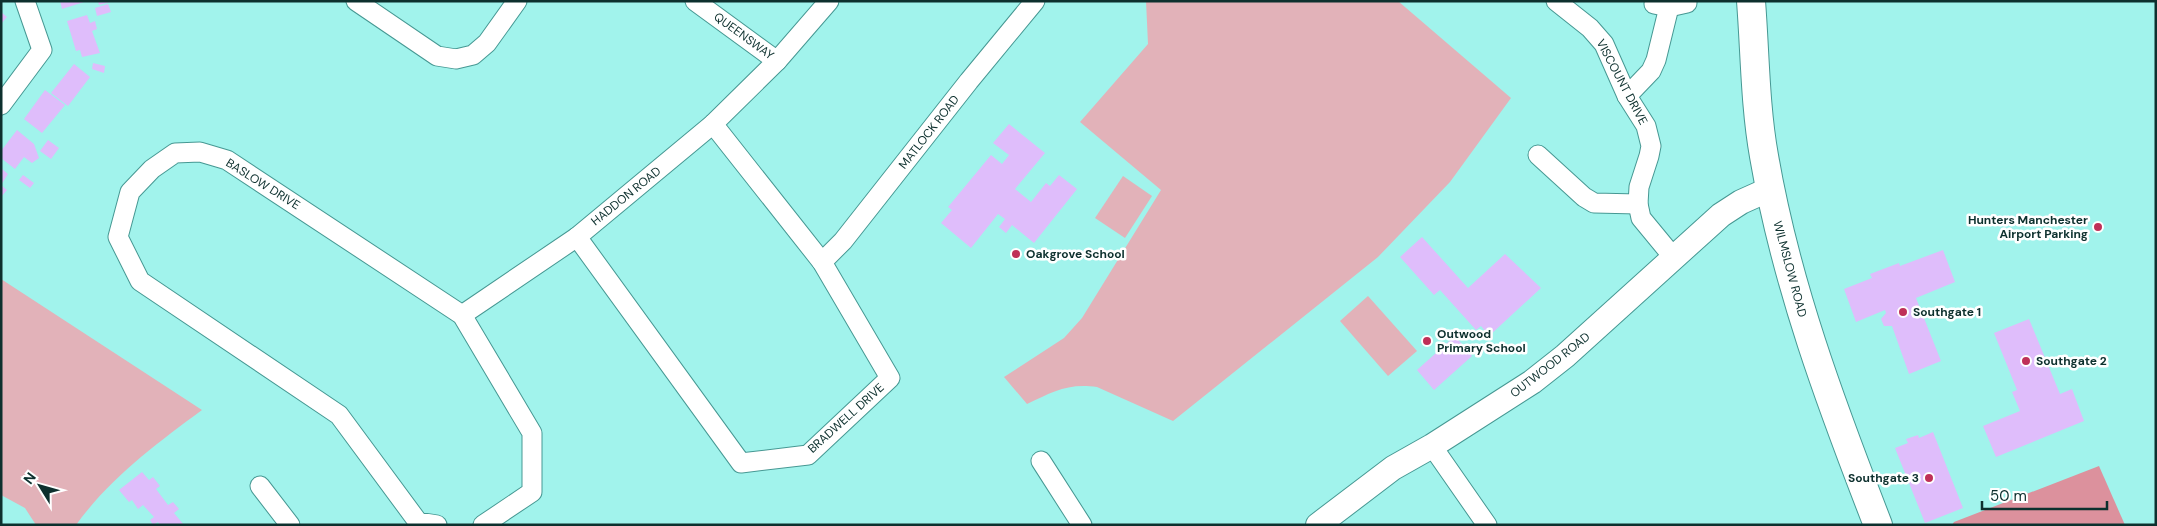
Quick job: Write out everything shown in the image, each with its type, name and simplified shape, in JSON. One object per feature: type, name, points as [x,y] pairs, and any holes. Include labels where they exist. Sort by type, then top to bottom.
[{"type":"main road","name":"WILMSLOW ROAD","points":[[1751,1],[1760,126],[1770,189],[1789,274],[1805,324],[1878,525]]},
{"type":"street","points":[[1,105],[42,50],[25,1]]},
{"type":"street","points":[[356,1],[437,56],[456,59],[473,55],[488,43],[517,1]]},
{"type":"street","name":"QUEENSWAY","points":[[695,1],[777,60],[829,1]]},
{"type":"street","name":"MATLOCK ROAD","points":[[822,262],[843,240],[1035,1]]},
{"type":"street","name":"VISCOUNT DRIVE","points":[[1556,1],[1590,28],[1604,44],[1627,96],[1650,136],[1650,156],[1639,187],[1638,204]]},
{"type":"street","points":[[1627,96],[1644,79],[1656,60],[1670,5]]},
{"type":"street","name":"HADDON ROAD","points":[[462,314],[577,237],[713,124],[777,60]]},
{"type":"street","name":"BRADWELL DRIVE","points":[[577,237],[741,463],[808,455],[890,378],[822,262],[713,124]]},
{"type":"street","name":"BASLOW DRIVE","points":[[437,525],[418,522],[339,415],[140,281],[118,237],[130,192],[152,169],[175,153],[200,152],[227,160],[462,314],[532,433],[532,492],[483,525]]},
{"type":"street","points":[[1538,155],[1584,197],[1594,203],[1638,204],[1642,218],[1674,258]]},
{"type":"street","name":"OUTWOOD ROAD","points":[[1318,525],[1393,468],[1432,446],[1532,382],[1565,356],[1732,207],[1770,189]]},
{"type":"street","points":[[1432,446],[1487,525]]},
{"type":"street","points":[[1041,461],[1082,525]]},
{"type":"street","points":[[260,486],[290,525]]},
{"type":"shaded area","points":[[1146,1],[1398,1],[1511,98],[1450,182],[1378,257],[1173,421],[1097,387],[1077,386],[1060,389],[1027,404],[1004,377],[1064,338],[1082,318],[1161,190],[1080,122],[1148,44]]},
{"type":"shaded area","points":[[1123,176],[1152,196],[1125,238],[1095,218]]},
{"type":"shaded area","points":[[1,279],[202,410],[134,463],[89,508],[76,525],[36,525],[25,508],[1,495]]},
{"type":"shaded area","points":[[1368,296],[1417,351],[1388,376],[1340,321]]},
{"type":"shaded area","points":[[2099,466],[2125,525],[1952,525],[1954,522]]},
{"type":"building","points":[[60,1],[84,1],[84,2],[62,9]]},
{"type":"building","points":[[98,1],[110,1],[110,2],[99,5]]},
{"type":"building","points":[[108,4],[111,12],[97,16],[95,8]]},
{"type":"building","points":[[1,12],[7,17],[1,24]]},
{"type":"building","points":[[87,15],[90,23],[95,21],[97,29],[92,31],[100,53],[82,57],[80,50],[76,51],[67,21]]},
{"type":"building","points":[[93,63],[105,66],[104,73],[92,69]]},
{"type":"building","points":[[74,64],[90,77],[68,106],[51,93]]},
{"type":"building","points":[[45,90],[65,105],[42,133],[24,119]]},
{"type":"building","points":[[1009,124],[1045,153],[1015,189],[1031,202],[1046,183],[1050,186],[1059,175],[1077,189],[1034,243],[1012,225],[1006,233],[999,227],[1005,219],[998,214],[971,248],[941,223],[952,210],[948,207],[991,155],[1002,164],[1009,155],[993,143]]},
{"type":"building","points":[[17,130],[34,144],[39,158],[32,163],[24,157],[15,169],[1,158],[1,151]]},
{"type":"building","points":[[48,140],[59,148],[51,159],[40,151]]},
{"type":"building","points":[[1,168],[8,174],[1,185]]},
{"type":"building","points":[[23,175],[34,183],[30,188],[19,180]]},
{"type":"building","points":[[1,185],[7,190],[1,197]]},
{"type":"building","points":[[1422,237],[1468,288],[1505,254],[1541,288],[1489,336],[1481,326],[1476,330],[1440,290],[1434,295],[1400,257]]},
{"type":"building","name":"Southgate 1","points":[[1943,250],[1955,282],[1916,298],[1941,361],[1909,374],[1892,326],[1884,326],[1881,319],[1886,313],[1885,310],[1856,322],[1844,289],[1872,278],[1870,274],[1899,263],[1900,266]]},
{"type":"building","name":"Southgate 2","points":[[2029,319],[2060,394],[2072,389],[2084,421],[1996,457],[1983,426],[2020,411],[2012,392],[2017,390],[1994,333]]},
{"type":"building","points":[[1455,336],[1472,356],[1434,390],[1417,370]]},
{"type":"building","name":"Southgate 3","points":[[1933,432],[1963,508],[1925,523],[1895,448],[1908,443],[1906,439],[1918,435],[1919,438]]},
{"type":"building","points":[[142,472],[149,480],[153,477],[160,486],[156,489],[168,505],[173,502],[179,509],[174,513],[184,525],[160,525],[158,522],[153,525],[150,520],[154,517],[143,505],[138,509],[132,500],[129,502],[119,490]]},
{"type":"place","name":"Hunters Manchester Airport Parking","points":[[2098,227]]},
{"type":"place","name":"Oakgrove School","points":[[1016,254]]},
{"type":"place","name":"Southgate 1","points":[[1903,312]]},
{"type":"place","name":"Outwood Primary School","points":[[1427,341]]},
{"type":"place","name":"Southgate 2","points":[[2026,361]]},
{"type":"place","name":"Southgate 3","points":[[1929,478]]}]
